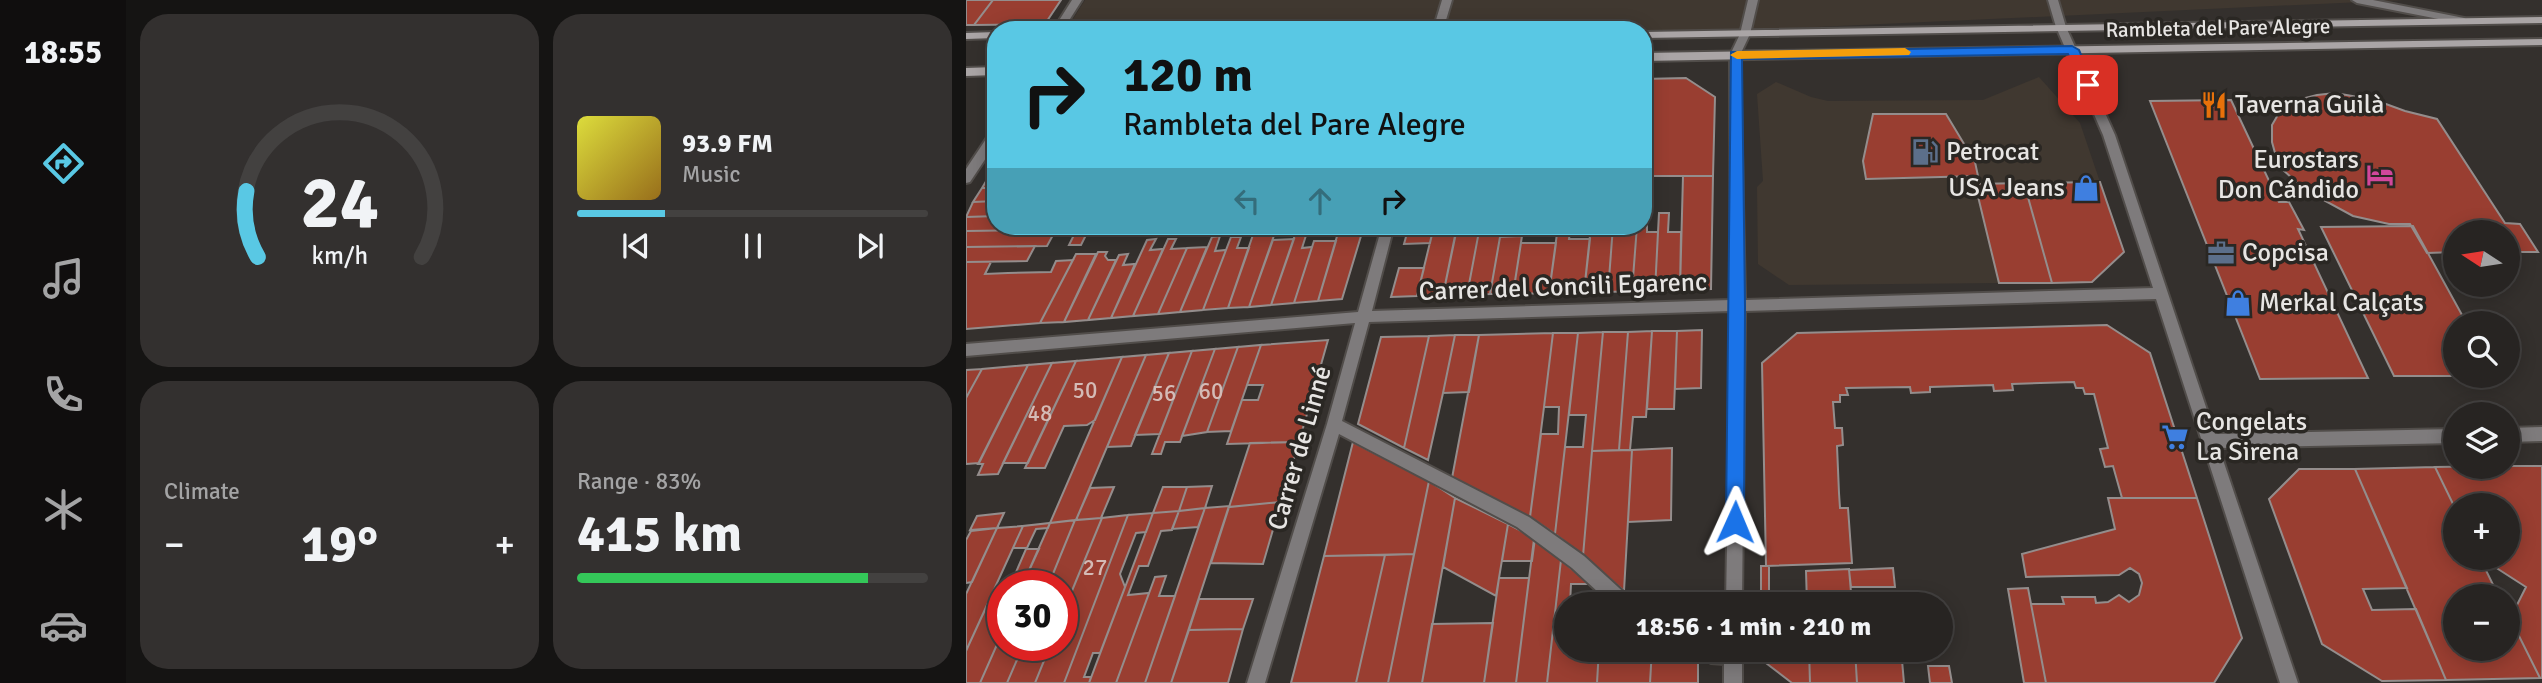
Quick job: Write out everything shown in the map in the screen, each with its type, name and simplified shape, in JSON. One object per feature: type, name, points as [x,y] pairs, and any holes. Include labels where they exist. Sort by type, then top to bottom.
[{"type":"main road","name":"Rambleta del Pare Alegre","points":[[1652,35],[2542,20]]},
{"type":"main road","points":[[966,36],[987,35]]},
{"type":"main road","name":"Rambleta del Pare Alegre","points":[[1652,57],[2542,42]]},
{"type":"main road","points":[[966,72],[987,71]]},
{"type":"street","points":[[1064,21],[1077,0]]},
{"type":"street","points":[[1441,21],[1447,0]]},
{"type":"street","points":[[1734,592],[1738,306],[1735,55],[1745,34],[1753,0]]},
{"type":"street","points":[[2053,0],[2061,27],[2109,135],[2289,683]]},
{"type":"street","name":"Rambleta del Pare Alegre","points":[[2357,0],[2464,21]]},
{"type":"street","points":[[966,179],[987,147]]},
{"type":"street","name":"Carrer de Linné","points":[[1256,683],[1334,424],[1386,235]]},
{"type":"street","name":"Carrer del Concili Egarenc","points":[[966,350],[1364,317],[2162,293]]},
{"type":"street","points":[[1334,424],[1522,522],[1578,562],[1611,592]]},
{"type":"street","points":[[2520,435],[2542,434]]},
{"type":"street","points":[[2210,441],[2443,436]]},
{"type":"street","points":[[1733,662],[1733,683]]},
{"type":"shaded area","points":[[1085,0],[2405,0],[1652,35],[1652,21],[1072,21]]},
{"type":"shaded area","points":[[2039,77],[2080,123],[2100,182],[1976,184],[1999,283],[1789,285],[1758,264],[1757,187],[1763,181],[1757,94],[1776,82],[1828,101],[1983,100]]},
{"type":"building","points":[[966,0],[993,0],[974,25],[966,25]]},
{"type":"building","points":[[993,0],[1061,0],[1047,21],[987,21],[987,25],[974,25]]},
{"type":"building","points":[[1686,78],[1715,97],[1713,176],[1652,176],[1652,79]]},
{"type":"building","name":"Eurostars Don Cándido","points":[[2335,93],[2375,100],[2437,119],[2503,220],[2443,220],[2443,252],[2427,253],[2410,224],[2389,224],[2353,216],[2305,190],[2282,169],[2277,160],[2272,142],[2272,125],[2290,102]]},
{"type":"building","points":[[2231,100],[2279,202],[2289,202],[2304,230],[2298,229],[2368,378],[2260,379],[2150,101]]},
{"type":"building","points":[[1873,114],[1946,114],[1975,162],[1978,176],[1866,179],[1863,161]]},
{"type":"building","points":[[1683,176],[1713,176],[1711,289],[1680,290]]},
{"type":"building","points":[[2100,182],[2124,252],[2092,282],[2052,283],[2024,183]]},
{"type":"building","points":[[2024,183],[2052,283],[1999,283],[1975,184]]},
{"type":"building","points":[[982,188],[987,188],[987,201],[973,202]]},
{"type":"building","points":[[987,201],[987,216],[966,217],[973,202]]},
{"type":"building","points":[[1659,213],[1669,213],[1668,232],[1681,232],[1680,290],[1655,291]]},
{"type":"building","points":[[987,216],[987,231],[966,231],[966,217]]},
{"type":"building","name":"Eurostars Don Cándido","points":[[2520,224],[2538,252],[2520,252]]},
{"type":"building","points":[[2413,226],[2443,280],[2443,298],[2453,298],[2460,311],[2443,311],[2443,376],[2394,376],[2321,227]]},
{"type":"building","points":[[966,231],[987,231],[987,235],[1053,235],[1047,246],[966,247]]},
{"type":"building","points":[[1652,232],[1658,232],[1655,291],[1632,291],[1636,235],[1652,235]]},
{"type":"building","points":[[1074,235],[1086,235],[1081,245],[1069,245]]},
{"type":"building","points":[[1253,235],[1274,235],[1249,307],[1228,308]]},
{"type":"building","points":[[1295,235],[1306,235],[1302,248],[1312,247],[1294,303],[1271,305]]},
{"type":"building","points":[[1337,235],[1361,235],[1342,299],[1318,301]]},
{"type":"building","points":[[1406,235],[1432,235],[1430,243],[1404,244]]},
{"type":"building","points":[[1432,235],[1455,235],[1443,295],[1417,296]]},
{"type":"building","points":[[1456,235],[1478,235],[1467,295],[1443,295]]},
{"type":"building","points":[[1478,235],[1500,235],[1490,294],[1467,295]]},
{"type":"building","points":[[1557,235],[1570,235],[1569,239],[1590,239],[1584,292],[1549,293]]},
{"type":"building","points":[[1590,235],[1612,235],[1608,292],[1584,292]]},
{"type":"building","points":[[1612,235],[1636,235],[1632,291],[1608,292]]},
{"type":"building","points":[[1220,236],[1215,251],[1226,250],[1203,310],[1180,312],[1212,237]]},
{"type":"building","points":[[1522,236],[1513,294],[1490,294],[1500,237]]},
{"type":"building","points":[[1231,237],[1241,237],[1237,248],[1249,248],[1228,308],[1203,310]]},
{"type":"building","points":[[1156,239],[1150,250],[1163,249],[1133,316],[1111,318],[1147,240]]},
{"type":"building","points":[[1168,239],[1176,239],[1171,249],[1187,248],[1158,314],[1133,316]]},
{"type":"building","points":[[1294,239],[1271,305],[1249,307],[1273,240]]},
{"type":"building","points":[[1314,241],[1336,241],[1318,301],[1294,303]]},
{"type":"building","points":[[1521,243],[1556,243],[1549,293],[1513,294]]},
{"type":"building","points":[[1035,246],[1027,261],[966,262],[966,247]]},
{"type":"building","points":[[1207,247],[1180,312],[1158,314],[1187,248]]},
{"type":"building","points":[[1098,252],[1107,252],[1105,256],[1108,260],[1116,260],[1088,320],[1064,322]]},
{"type":"building","points":[[1076,254],[1096,254],[1064,322],[1040,323]]},
{"type":"building","points":[[1128,254],[1123,265],[1135,264],[1111,318],[1088,320],[1119,255]]},
{"type":"building","points":[[1073,260],[1040,323],[966,329],[966,262],[991,262],[985,274],[1051,272],[1056,261]]},
{"type":"building","points":[[1399,268],[1424,268],[1417,296],[1391,297]]},
{"type":"building","points":[[2107,325],[2150,353],[2197,498],[2122,498],[2113,466],[2105,467],[2100,449],[2108,448],[2094,394],[2085,394],[2083,388],[2076,388],[2074,382],[2012,384],[2013,390],[1994,391],[1993,385],[1930,387],[1930,392],[1911,393],[1910,387],[1846,388],[1848,395],[1840,395],[1840,402],[1833,402],[1835,428],[1842,428],[1843,445],[1837,446],[1840,508],[1848,508],[1852,563],[1766,566],[1762,363],[1797,333]]},
{"type":"building","points":[[1702,330],[1701,388],[1675,389],[1677,331]]},
{"type":"building","points":[[1652,331],[1677,331],[1674,409],[1647,409]]},
{"type":"building","points":[[1652,331],[1646,417],[1633,417],[1630,450],[1619,450],[1628,332]]},
{"type":"building","points":[[1603,332],[1628,332],[1619,450],[1592,451]]},
{"type":"building","points":[[1603,332],[1583,556],[1555,534],[1565,447],[1583,447],[1586,415],[1569,415],[1578,333]]},
{"type":"building","points":[[1553,333],[1578,333],[1555,534],[1530,517],[1541,434],[1558,434],[1559,407],[1544,407]]},
{"type":"building","points":[[1553,333],[1530,517],[1452,478],[1479,335]]},
{"type":"building","points":[[1455,335],[1479,335],[1469,392],[1443,393]]},
{"type":"building","points":[[1455,335],[1428,460],[1404,448],[1429,336]]},
{"type":"building","points":[[1429,336],[1404,448],[1358,424],[1381,337]]},
{"type":"building","points":[[1328,340],[1299,442],[1227,444],[1242,400],[1258,400],[1263,385],[1247,385],[1261,345]]},
{"type":"building","points":[[1261,345],[1231,431],[1207,432],[1238,347]]},
{"type":"building","points":[[1238,347],[1207,432],[1182,436],[1215,349]]},
{"type":"building","points":[[1215,349],[1180,442],[1165,442],[1161,454],[1152,454],[1192,351]]},
{"type":"building","points":[[1192,351],[1160,434],[1135,435],[1169,353]]},
{"type":"building","points":[[1169,353],[1131,446],[1107,447],[1146,355]]},
{"type":"building","points":[[1146,355],[1076,520],[1050,523],[1122,357]]},
{"type":"building","points":[[1122,357],[1095,420],[1087,425],[1064,426],[1045,468],[1025,468],[1076,361]]},
{"type":"building","points":[[1076,361],[1028,463],[1003,463],[1052,363]]},
{"type":"building","points":[[1052,363],[998,474],[978,475],[983,464],[978,464],[1028,365]]},
{"type":"building","points":[[1028,365],[979,463],[966,464],[966,398],[982,369]]},
{"type":"building","points":[[982,369],[966,398],[966,370]]},
{"type":"building","points":[[1299,442],[1281,502],[1229,507],[1250,443]]},
{"type":"building","points":[[1353,442],[1429,481],[1414,554],[1324,556]]},
{"type":"building","points":[[1672,448],[1671,520],[1628,522],[1632,450]]},
{"type":"building","points":[[1632,450],[1624,591],[1583,556],[1592,451]]},
{"type":"building","points":[[2520,466],[2542,466],[2542,678],[2520,638],[2520,599],[2526,587],[2500,570],[2520,570],[2520,493],[2448,493],[2435,467],[2443,467],[2443,479],[2520,479]]},
{"type":"building","points":[[2435,467],[2448,493],[2443,493],[2443,570],[2486,570],[2493,584],[2443,584],[2443,661],[2520,661],[2520,638],[2540,678],[2446,680],[2355,469]]},
{"type":"building","points":[[2299,469],[2355,469],[2407,588],[2363,589],[2372,610],[2416,609],[2446,680],[2382,681],[2322,644],[2269,499]]},
{"type":"building","points":[[1429,481],[1455,498],[1422,683],[1388,683]]},
{"type":"building","points":[[1212,486],[1205,508],[1179,511],[1187,487]]},
{"type":"building","points":[[1114,487],[1101,518],[1076,520],[1090,488]]},
{"type":"building","points":[[1163,487],[1187,487],[1179,511],[1153,513]]},
{"type":"building","points":[[1455,498],[1508,524],[1496,596],[1443,567]]},
{"type":"building","points":[[2108,498],[2197,498],[2242,638],[2214,683],[2046,683],[2031,604],[2064,604],[2062,597],[2095,597],[2096,603],[2108,602],[2119,595],[2129,602],[2139,595],[2142,583],[2139,574],[2130,568],[2119,575],[2026,577],[2022,554],[2115,529]]},
{"type":"building","points":[[1281,502],[1263,564],[1211,563],[1229,507]]},
{"type":"building","points":[[1229,506],[1171,683],[1145,683],[1205,508]]},
{"type":"building","points":[[1205,508],[1198,527],[1172,529],[1179,511]]},
{"type":"building","points":[[1179,511],[1172,530],[1161,531],[1148,566],[1139,566],[1128,595],[1149,593],[1116,683],[1089,683],[1153,513]]},
{"type":"building","points":[[1004,513],[997,528],[970,530],[977,516]]},
{"type":"building","points":[[1153,513],[1146,532],[1136,533],[1120,574],[1125,587],[1100,653],[1093,653],[1084,677],[1091,677],[1089,683],[1064,683],[1072,661],[1078,661],[1078,646],[1128,515]]},
{"type":"building","points":[[1128,515],[1078,646],[1078,576],[1102,518]]},
{"type":"building","points":[[1102,518],[1078,576],[1078,570],[1055,570],[1075,520]]},
{"type":"building","points":[[1075,520],[1055,570],[1029,570],[1050,523]]},
{"type":"building","points":[[1050,523],[1048,528],[1036,529],[1027,548],[1013,548],[1023,526]]},
{"type":"building","points":[[1508,524],[1535,538],[1532,561],[1502,561]]},
{"type":"building","points":[[1023,526],[1003,570],[987,570],[987,605],[966,651],[966,594],[997,528]]},
{"type":"building","points":[[997,528],[972,582],[966,583],[966,540],[971,531]]},
{"type":"building","points":[[1534,539],[1561,560],[1557,592],[1554,592],[1554,622],[1547,683],[1516,683]]},
{"type":"building","points":[[1026,549],[1039,549],[1029,570],[1017,570]]},
{"type":"building","points":[[1414,554],[1388,683],[1356,683],[1385,555]]},
{"type":"building","points":[[1385,555],[1356,683],[1291,683],[1324,556]]},
{"type":"building","points":[[1561,560],[1590,584],[1571,584],[1571,592],[1557,592]]},
{"type":"building","points":[[1761,566],[1769,566],[1769,592],[1761,592]]},
{"type":"building","points":[[1893,568],[1895,587],[1851,587],[1849,570]]},
{"type":"building","points":[[1849,569],[1851,592],[1807,592],[1806,571]]},
{"type":"building","points":[[1166,576],[1159,596],[1175,596],[1145,683],[1116,683],[1155,577]]},
{"type":"building","points":[[1499,578],[1529,578],[1516,683],[1484,683]]},
{"type":"building","points":[[2028,588],[2046,683],[2024,683],[2008,589]]},
{"type":"building","points":[[1199,599],[1253,599],[1243,629],[1189,630]]},
{"type":"building","points":[[987,605],[987,661],[990,661],[980,683],[966,683],[966,651]]},
{"type":"building","points":[[1554,622],[1554,662],[1598,662],[1597,683],[1547,683]]},
{"type":"building","points":[[1493,623],[1484,683],[1422,683],[1432,624]]},
{"type":"building","points":[[1243,629],[1228,683],[1171,683],[1189,630]]},
{"type":"building","points":[[990,661],[1017,661],[1007,683],[980,683]]},
{"type":"building","points":[[1017,661],[1044,661],[1035,683],[1007,683]]},
{"type":"building","points":[[1044,661],[1072,661],[1064,683],[1035,683]]},
{"type":"building","points":[[1598,662],[1651,662],[1650,683],[1597,683]]},
{"type":"building","points":[[1651,662],[1698,662],[1698,683],[1650,683]]},
{"type":"building","points":[[1765,662],[1809,662],[1810,683],[1792,683]]},
{"type":"building","points":[[1809,662],[1856,662],[1857,683],[1810,683]]},
{"type":"building","points":[[1856,662],[1902,662],[1904,683],[1857,683]]},
{"type":"building","points":[[1928,666],[1949,666],[1952,683],[1930,683]]},
{"type":"slow traffic","points":[[1737,55],[1905,52]]},
{"type":"place","name":"Taverna Guilà","points":[[2214,105]]},
{"type":"place","name":"Petrocat","points":[[1925,152]]},
{"type":"place","name":"Eurostars Don Cándido","points":[[2380,175]]},
{"type":"place","name":"USA Jeans","points":[[2086,188]]},
{"type":"place","name":"Copcisa","points":[[2221,253]]},
{"type":"place","name":"Merkal Calçats","points":[[2238,303]]},
{"type":"place","name":"Congelats La Sirena","points":[[2175,437]]},
{"type":"route","points":[[1735,522],[1738,306],[1735,55],[2072,50],[2088,85]]}]
